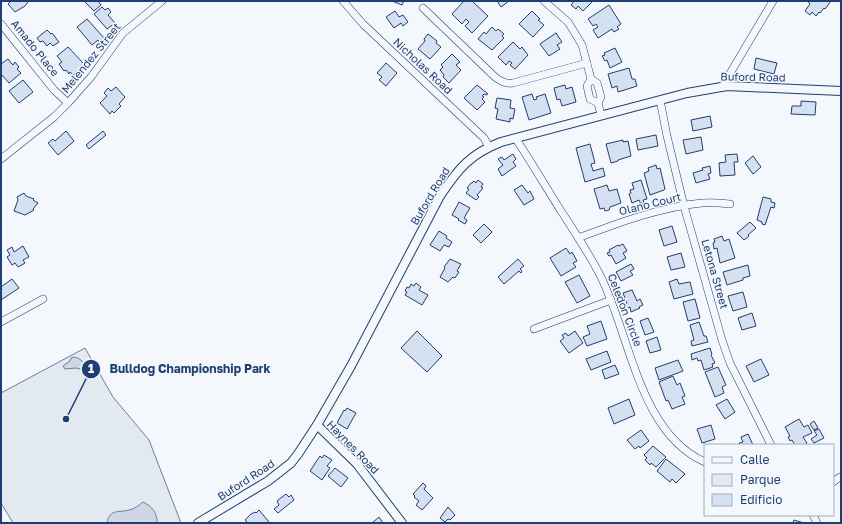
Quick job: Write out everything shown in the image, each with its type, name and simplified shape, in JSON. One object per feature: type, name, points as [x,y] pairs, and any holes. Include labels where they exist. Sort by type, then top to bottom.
[{"type":"street","name":"Melendez Street","points":[[1,159],[54,117],[82,88],[123,33],[162,1]]},
{"type":"street","name":"Nicholas Road","points":[[343,1],[362,24],[484,138],[489,147]]},
{"type":"street","points":[[544,1],[568,22],[582,45],[591,79],[597,83],[601,97],[598,104],[601,115]]},
{"type":"street","points":[[722,87],[773,1]]},
{"type":"street","points":[[423,8],[502,82],[508,84],[513,83],[587,63]]},
{"type":"street","name":"Amado Place","points":[[1,24],[54,90],[68,103]]},
{"type":"street","points":[[591,79],[587,86],[590,99],[598,104]]},
{"type":"street","name":"Buford Road","points":[[198,523],[268,481],[279,473],[298,454],[317,425],[351,366],[440,196],[452,177],[461,167],[480,152],[501,142],[601,115],[687,93],[722,87],[739,86],[841,91]]},
{"type":"street","name":"Letona Street","points":[[660,100],[684,206],[722,340],[728,357],[772,444]]},
{"type":"street","name":"Celedon Circle","points":[[516,139],[599,274],[611,300],[646,396],[658,421],[682,448],[704,462]]},
{"type":"street","name":"Olano Court","points":[[578,238],[629,219],[684,206],[703,202],[730,204]]},
{"type":"street","points":[[1,322],[43,300]]},
{"type":"street","points":[[534,329],[611,300]]},
{"type":"street","name":"Haynes Road","points":[[317,425],[357,464],[402,523]]},
{"type":"green space","points":[[85,348],[113,397],[149,440],[181,523],[13,523],[1,503],[1,393]]},
{"type":"shaded area","points":[[74,357],[82,361],[85,365],[85,369],[65,369],[63,366]]},
{"type":"shaded area","points":[[143,502],[154,511],[157,523],[107,523],[108,518],[113,513],[137,507]]},
{"type":"building","points":[[11,1],[28,2],[25,6],[15,12],[8,4]]},
{"type":"building","points":[[84,1],[98,1],[101,5],[94,11]]},
{"type":"building","points":[[392,1],[404,1],[402,5]]},
{"type":"building","points":[[464,1],[472,1],[488,16],[472,33],[465,26],[469,22],[466,19],[462,24],[452,14]]},
{"type":"building","points":[[497,1],[509,1],[501,7]]},
{"type":"building","points":[[574,1],[593,1],[583,11],[578,6],[576,9],[571,5]]},
{"type":"building","points":[[807,1],[831,1],[825,9],[824,8],[816,16],[812,12],[810,15],[805,11],[810,4]]},
{"type":"building","points":[[609,5],[621,24],[617,27],[619,29],[614,32],[612,29],[598,38],[593,30],[598,27],[596,24],[593,26],[588,19]]},
{"type":"building","points":[[102,7],[105,10],[108,8],[111,12],[108,15],[115,23],[107,29],[94,14]]},
{"type":"building","points":[[395,11],[399,17],[403,15],[408,22],[403,26],[401,23],[394,28],[386,17]]},
{"type":"building","points":[[532,11],[540,19],[538,20],[544,25],[533,37],[519,24]]},
{"type":"building","points":[[87,19],[104,38],[99,42],[98,40],[92,45],[77,27]]},
{"type":"building","points":[[492,27],[496,31],[498,29],[504,34],[502,36],[504,38],[492,50],[478,39],[484,32],[486,34]]},
{"type":"building","points":[[47,30],[51,34],[52,33],[59,42],[53,46],[50,43],[47,46],[43,41],[40,42],[37,38]]},
{"type":"building","points":[[556,33],[562,42],[557,45],[560,49],[549,56],[540,44]]},
{"type":"building","points":[[428,34],[437,41],[436,43],[441,47],[430,59],[418,49],[425,41],[424,39]]},
{"type":"building","points":[[513,42],[520,49],[522,47],[528,55],[515,69],[510,65],[512,63],[509,61],[506,65],[498,57]]},
{"type":"building","points":[[68,47],[85,65],[73,75],[70,72],[69,74],[66,70],[64,71],[59,64],[62,62],[57,56]]},
{"type":"building","points":[[615,48],[622,62],[610,68],[607,60],[605,61],[602,56],[605,55],[604,53]]},
{"type":"building","points":[[452,54],[460,62],[456,65],[461,70],[449,83],[443,77],[444,75],[440,70],[443,67],[441,65]]},
{"type":"building","points":[[756,58],[777,63],[774,74],[754,69]]},
{"type":"building","points":[[8,59],[13,65],[15,62],[19,67],[17,69],[21,73],[9,83],[1,74],[1,64]]},
{"type":"building","points":[[386,63],[397,73],[386,86],[379,80],[382,77],[377,73]]},
{"type":"building","points":[[629,68],[632,79],[635,79],[637,86],[618,92],[617,86],[612,88],[608,74]]},
{"type":"building","points":[[23,80],[33,92],[19,103],[9,91]]},
{"type":"building","points":[[477,85],[488,94],[484,94],[482,96],[484,97],[482,99],[485,102],[477,110],[464,98]]},
{"type":"building","points":[[565,85],[566,89],[572,87],[576,102],[562,106],[560,99],[557,100],[554,88]]},
{"type":"building","points":[[116,87],[125,97],[119,104],[121,106],[114,113],[112,111],[110,114],[100,103],[107,96],[104,93],[108,88],[111,91]]},
{"type":"building","points":[[532,94],[534,100],[537,99],[536,97],[545,94],[551,113],[529,120],[522,97]]},
{"type":"building","points":[[497,98],[511,100],[510,108],[515,109],[513,119],[510,118],[510,122],[496,119],[498,109],[495,108]]},
{"type":"building","points":[[801,101],[816,102],[815,115],[791,114],[792,106],[801,106]]},
{"type":"building","points":[[710,116],[712,127],[693,131],[691,120]]},
{"type":"building","points":[[66,131],[74,141],[58,155],[48,143],[53,139],[55,141]]},
{"type":"building","points":[[103,131],[106,135],[89,149],[86,145]]},
{"type":"building","points":[[656,135],[658,146],[638,150],[636,139]]},
{"type":"building","points":[[701,137],[703,150],[686,154],[683,140]]},
{"type":"building","points":[[623,140],[623,142],[628,141],[631,156],[611,163],[606,144]]},
{"type":"building","points":[[590,144],[595,163],[591,164],[593,171],[603,168],[605,176],[585,182],[576,148]]},
{"type":"building","points":[[513,154],[516,159],[513,162],[516,166],[502,176],[498,169],[503,165],[498,159],[502,157],[504,160]]},
{"type":"building","points":[[737,154],[738,162],[734,162],[735,175],[720,176],[719,163],[726,162],[725,155]]},
{"type":"building","points":[[753,156],[761,167],[753,174],[745,163]]},
{"type":"building","points":[[656,165],[657,169],[660,168],[665,189],[650,195],[644,173],[649,171],[648,168]]},
{"type":"building","points":[[710,166],[711,173],[708,174],[710,179],[696,183],[693,173]]},
{"type":"building","points":[[478,180],[483,184],[481,187],[483,188],[477,195],[479,197],[476,200],[466,193],[469,189],[467,188],[471,183],[474,181],[476,183]]},
{"type":"building","points":[[641,180],[647,199],[643,200],[644,203],[641,204],[639,200],[632,203],[629,194],[631,193],[630,190],[634,189],[632,183]]},
{"type":"building","points":[[522,185],[528,193],[530,191],[534,199],[524,205],[514,190]]},
{"type":"building","points":[[607,185],[609,191],[617,189],[621,203],[610,207],[609,210],[605,211],[604,208],[600,209],[594,189]]},
{"type":"building","points":[[24,193],[26,196],[34,199],[33,200],[38,203],[33,209],[34,210],[25,215],[14,211],[18,200],[17,197]]},
{"type":"building","points":[[763,197],[771,199],[771,202],[775,203],[774,208],[771,207],[765,225],[757,220]]},
{"type":"building","points":[[459,202],[470,208],[464,218],[467,220],[465,224],[452,215]]},
{"type":"building","points":[[750,222],[756,228],[744,240],[737,233]]},
{"type":"building","points":[[484,224],[492,232],[481,243],[473,235]]},
{"type":"building","points":[[672,226],[677,242],[664,246],[659,230]]},
{"type":"building","points":[[439,231],[447,236],[446,238],[452,242],[449,247],[444,245],[440,251],[430,245]]},
{"type":"building","points":[[722,236],[724,241],[729,239],[735,258],[720,263],[717,248],[714,249],[713,243],[715,242],[714,239]]},
{"type":"building","points":[[623,244],[627,251],[623,253],[626,258],[616,264],[611,255],[609,256],[607,253],[610,252],[609,250]]},
{"type":"building","points":[[23,246],[29,257],[23,260],[25,263],[18,267],[15,263],[12,265],[7,257],[10,255],[7,250],[12,247],[14,252]]},
{"type":"building","points":[[566,248],[570,254],[572,252],[577,261],[573,263],[576,267],[561,276],[550,258]]},
{"type":"building","points":[[681,253],[685,267],[671,270],[667,257]]},
{"type":"building","points":[[450,259],[461,264],[457,271],[459,272],[455,278],[453,277],[448,282],[440,277],[445,268],[444,267]]},
{"type":"building","points":[[518,259],[524,266],[520,269],[522,271],[521,273],[519,271],[504,284],[498,277]]},
{"type":"building","points":[[631,264],[634,269],[630,271],[633,275],[621,281],[616,272]]},
{"type":"building","points":[[748,265],[750,276],[727,285],[723,272]]},
{"type":"building","points":[[579,275],[590,296],[577,303],[565,282]]},
{"type":"building","points":[[12,279],[19,288],[1,300],[1,287]]},
{"type":"building","points":[[677,279],[679,284],[690,282],[693,294],[674,299],[669,282]]},
{"type":"building","points":[[416,283],[421,287],[419,290],[428,295],[422,305],[405,295],[407,292],[405,291],[407,287],[409,288],[411,284],[414,286]]},
{"type":"building","points":[[632,290],[637,301],[640,299],[643,305],[631,312],[630,307],[626,309],[624,304],[627,303],[623,293]]},
{"type":"building","points":[[743,292],[747,307],[733,311],[728,296]]},
{"type":"building","points":[[695,299],[700,318],[688,321],[683,302]]},
{"type":"building","points":[[752,313],[756,326],[742,330],[738,318]]},
{"type":"building","points":[[648,318],[654,332],[645,335],[640,321]]},
{"type":"building","points":[[601,321],[607,339],[587,346],[583,337],[590,334],[587,326]]},
{"type":"building","points":[[699,322],[708,342],[692,346],[691,341],[694,340],[690,325]]},
{"type":"building","points":[[417,331],[442,356],[427,372],[401,348]]},
{"type":"building","points":[[575,331],[583,343],[569,353],[560,341],[564,338],[562,335],[566,333],[568,336]]},
{"type":"building","points":[[657,337],[661,350],[650,353],[646,341]]},
{"type":"building","points":[[710,348],[711,355],[715,363],[712,364],[713,367],[704,370],[701,360],[698,361],[697,358],[692,360],[691,354]]},
{"type":"building","points":[[607,351],[611,362],[591,370],[586,359]]},
{"type":"building","points":[[761,359],[769,375],[754,382],[746,366]]},
{"type":"building","points":[[678,360],[683,371],[659,380],[655,368]]},
{"type":"building","points":[[615,365],[619,374],[605,379],[602,370]]},
{"type":"building","points":[[718,367],[726,385],[722,387],[724,393],[715,397],[705,372]]},
{"type":"building","points":[[673,376],[677,385],[680,383],[685,396],[682,397],[685,404],[672,409],[668,400],[666,401],[659,382]]},
{"type":"building","points":[[629,399],[635,415],[614,424],[608,408]]},
{"type":"building","points":[[727,399],[735,412],[725,419],[716,405]]},
{"type":"building","points":[[347,408],[356,413],[347,429],[337,423],[344,410],[345,411]]},
{"type":"building","points":[[799,419],[804,427],[808,425],[812,433],[803,437],[807,443],[806,444],[794,444],[792,440],[790,441],[788,437],[790,436],[785,427]]},
{"type":"building","points":[[814,421],[818,428],[814,430],[810,424]]},
{"type":"building","points":[[711,425],[715,439],[702,443],[697,429]]},
{"type":"building","points":[[819,429],[824,438],[814,443],[811,439],[817,435],[814,431]]},
{"type":"building","points":[[641,430],[649,441],[640,448],[639,446],[635,449],[627,440]]},
{"type":"building","points":[[748,434],[753,444],[740,444],[743,442],[741,437]]},
{"type":"building","points":[[653,446],[666,457],[656,467],[651,463],[650,465],[645,460],[647,458],[644,455]]},
{"type":"building","points":[[324,455],[332,460],[327,466],[330,468],[322,480],[310,471],[320,456],[322,458]]},
{"type":"building","points":[[666,459],[685,474],[676,483],[672,479],[670,482],[657,471]]},
{"type":"building","points":[[335,468],[348,478],[341,487],[328,476]]},
{"type":"building","points":[[423,483],[426,486],[424,489],[433,498],[422,510],[416,505],[419,501],[413,494]]},
{"type":"building","points":[[286,494],[289,497],[291,495],[294,500],[278,513],[274,509],[279,505],[277,501]]},
{"type":"building","points":[[448,507],[455,515],[450,520],[448,519],[445,522],[440,518]]},
{"type":"building","points":[[259,510],[269,522],[268,523],[248,523],[245,520],[251,514],[256,513]]},
{"type":"building","points":[[379,517],[383,523],[372,523]]},
{"type":"building","points":[[794,520],[804,523],[793,523]]},
{"type":"place","name":"Bulldog Championship Park","points":[[66,419]]}]
